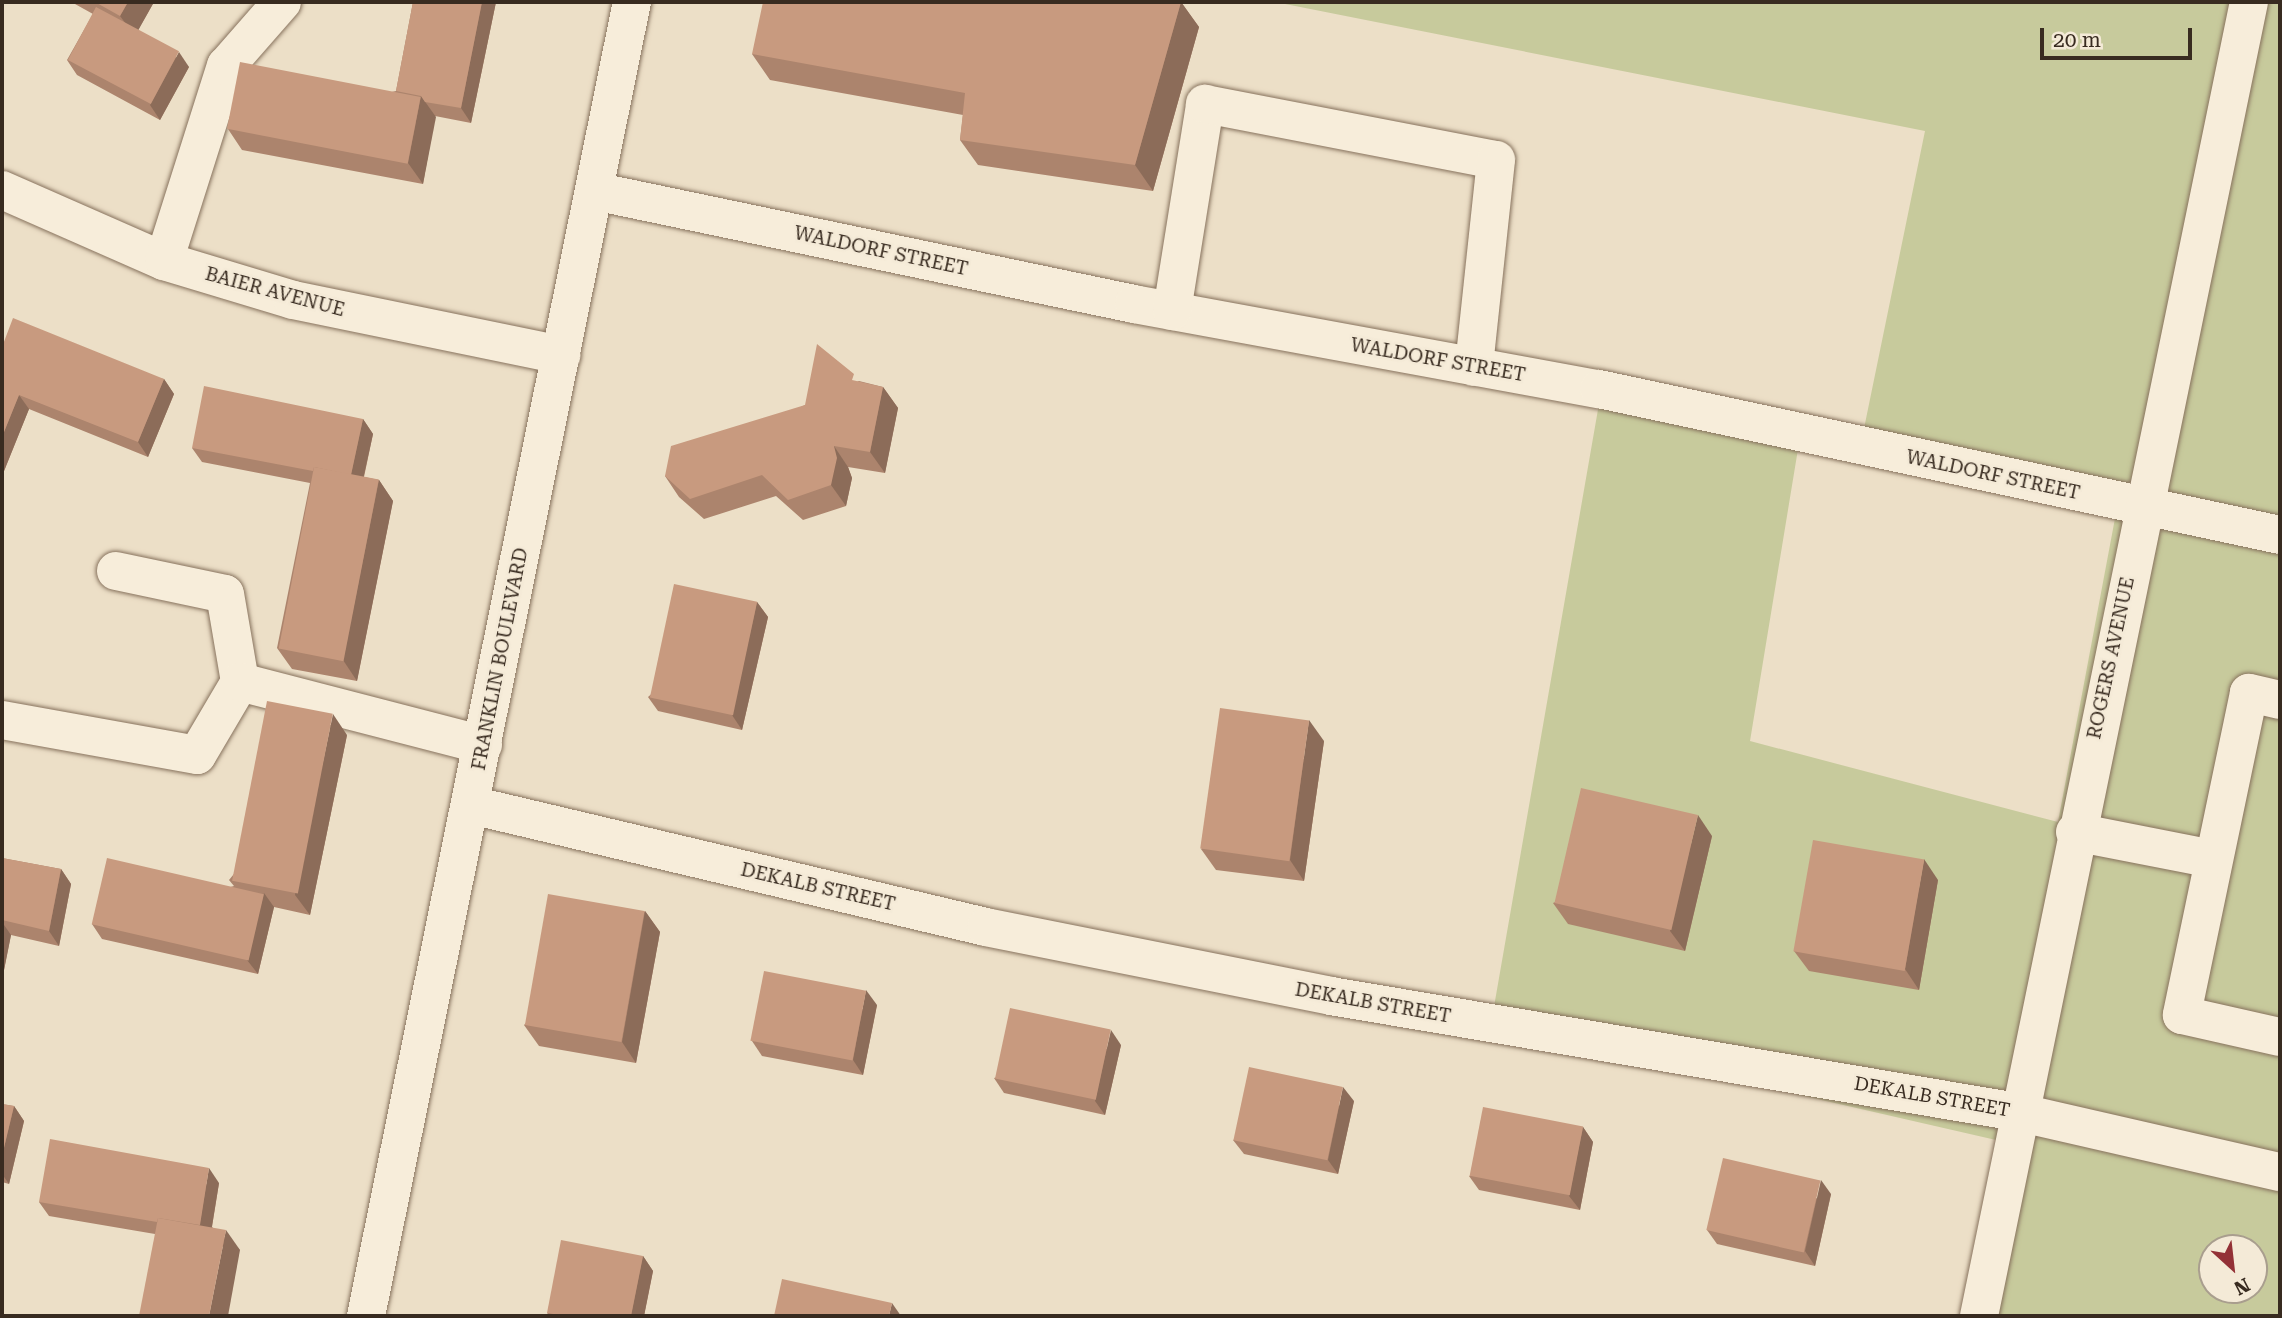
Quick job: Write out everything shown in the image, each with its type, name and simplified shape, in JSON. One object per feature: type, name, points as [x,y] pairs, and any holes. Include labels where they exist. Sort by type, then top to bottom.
[{"type":"street","points":[[164,261],[226,66],[282,2]]},
{"type":"street","name":"FRANKLIN BOULEVARD","points":[[366,1316],[632,2]]},
{"type":"street","name":"ROGERS AVENUE","points":[[1979,1316],[2017,1112],[2249,2]]},
{"type":"street","points":[[1172,311],[1205,104],[1496,160],[1474,367]]},
{"type":"street","name":"BAIER AVENUE","points":[[2,191],[164,261],[293,300],[561,355]]},
{"type":"street","name":"WALDORF STREET","points":[[594,191],[1172,311],[1599,389],[2142,508],[2280,535]]},
{"type":"street","points":[[2,720],[197,755],[240,682],[225,594],[116,571]]},
{"type":"street","points":[[240,682],[483,745]]},
{"type":"street","points":[[2280,700],[2249,693],[2212,859],[2182,1015],[2280,1037]]},
{"type":"street","name":"DEKALB STREET","points":[[471,805],[986,927],[1304,991],[2017,1112],[2280,1172]]},
{"type":"street","points":[[2075,832],[2212,859]]},
{"type":"green space","points":[[1275,2],[2280,2],[2280,1316],[1960,1316],[1996,1140],[1491,1024],[1600,398],[1799,443],[1750,741],[2058,822],[2119,497],[1860,448],[1925,131]]},
{"type":"building","points":[[95,2],[128,2],[120,16]]},
{"type":"building","points":[[413,2],[482,2],[461,108],[425,102],[421,96],[396,91]]},
{"type":"building","points":[[763,2],[1181,2],[1135,165],[960,140],[965,93],[752,54]]},
{"type":"building","points":[[96,7],[179,51],[151,104],[68,60]]},
{"type":"building","points":[[240,62],[421,97],[408,164],[227,129]]},
{"type":"building","points":[[13,318],[164,379],[138,442],[19,395],[2,437],[2,347]]},
{"type":"building","points":[[817,344],[854,374],[852,380],[883,387],[870,452],[834,446],[837,458],[831,485],[788,500],[762,475],[690,499],[665,476],[671,446],[805,405]]},
{"type":"building","points":[[204,386],[363,419],[351,475],[314,467],[313,471],[192,448]]},
{"type":"building","points":[[314,467],[379,480],[343,661],[279,649]]},
{"type":"building","points":[[674,584],[757,602],[733,715],[650,697]]},
{"type":"building","points":[[267,701],[333,714],[298,893],[232,881]]},
{"type":"building","points":[[1220,708],[1309,721],[1289,861],[1200,849]]},
{"type":"building","points":[[1581,788],[1698,815],[1671,930],[1554,903]]},
{"type":"building","points":[[1813,840],[1924,860],[1905,971],[1793,951]]},
{"type":"building","points":[[2,858],[61,869],[49,931],[2,920]]},
{"type":"building","points":[[107,858],[264,894],[249,960],[92,924]]},
{"type":"building","points":[[548,894],[645,911],[621,1042],[525,1025]]},
{"type":"building","points":[[764,971],[866,991],[853,1061],[750,1041]]},
{"type":"building","points":[[1010,1008],[1111,1029],[1096,1100],[995,1078]]},
{"type":"building","points":[[1249,1067],[1343,1087],[1327,1160],[1233,1140]]},
{"type":"building","points":[[2,1104],[14,1106],[2,1156]]},
{"type":"building","points":[[1483,1107],[1583,1126],[1570,1195],[1470,1176]]},
{"type":"building","points":[[50,1139],[209,1168],[200,1225],[158,1218],[157,1222],[39,1202]]},
{"type":"building","points":[[1723,1158],[1820,1180],[1804,1253],[1706,1230]]},
{"type":"building","points":[[158,1218],[226,1230],[209,1316],[139,1316]]},
{"type":"building","points":[[561,1240],[643,1256],[631,1316],[565,1316],[547,1313]]},
{"type":"building","points":[[782,1279],[892,1303],[889,1316],[774,1316]]}]
